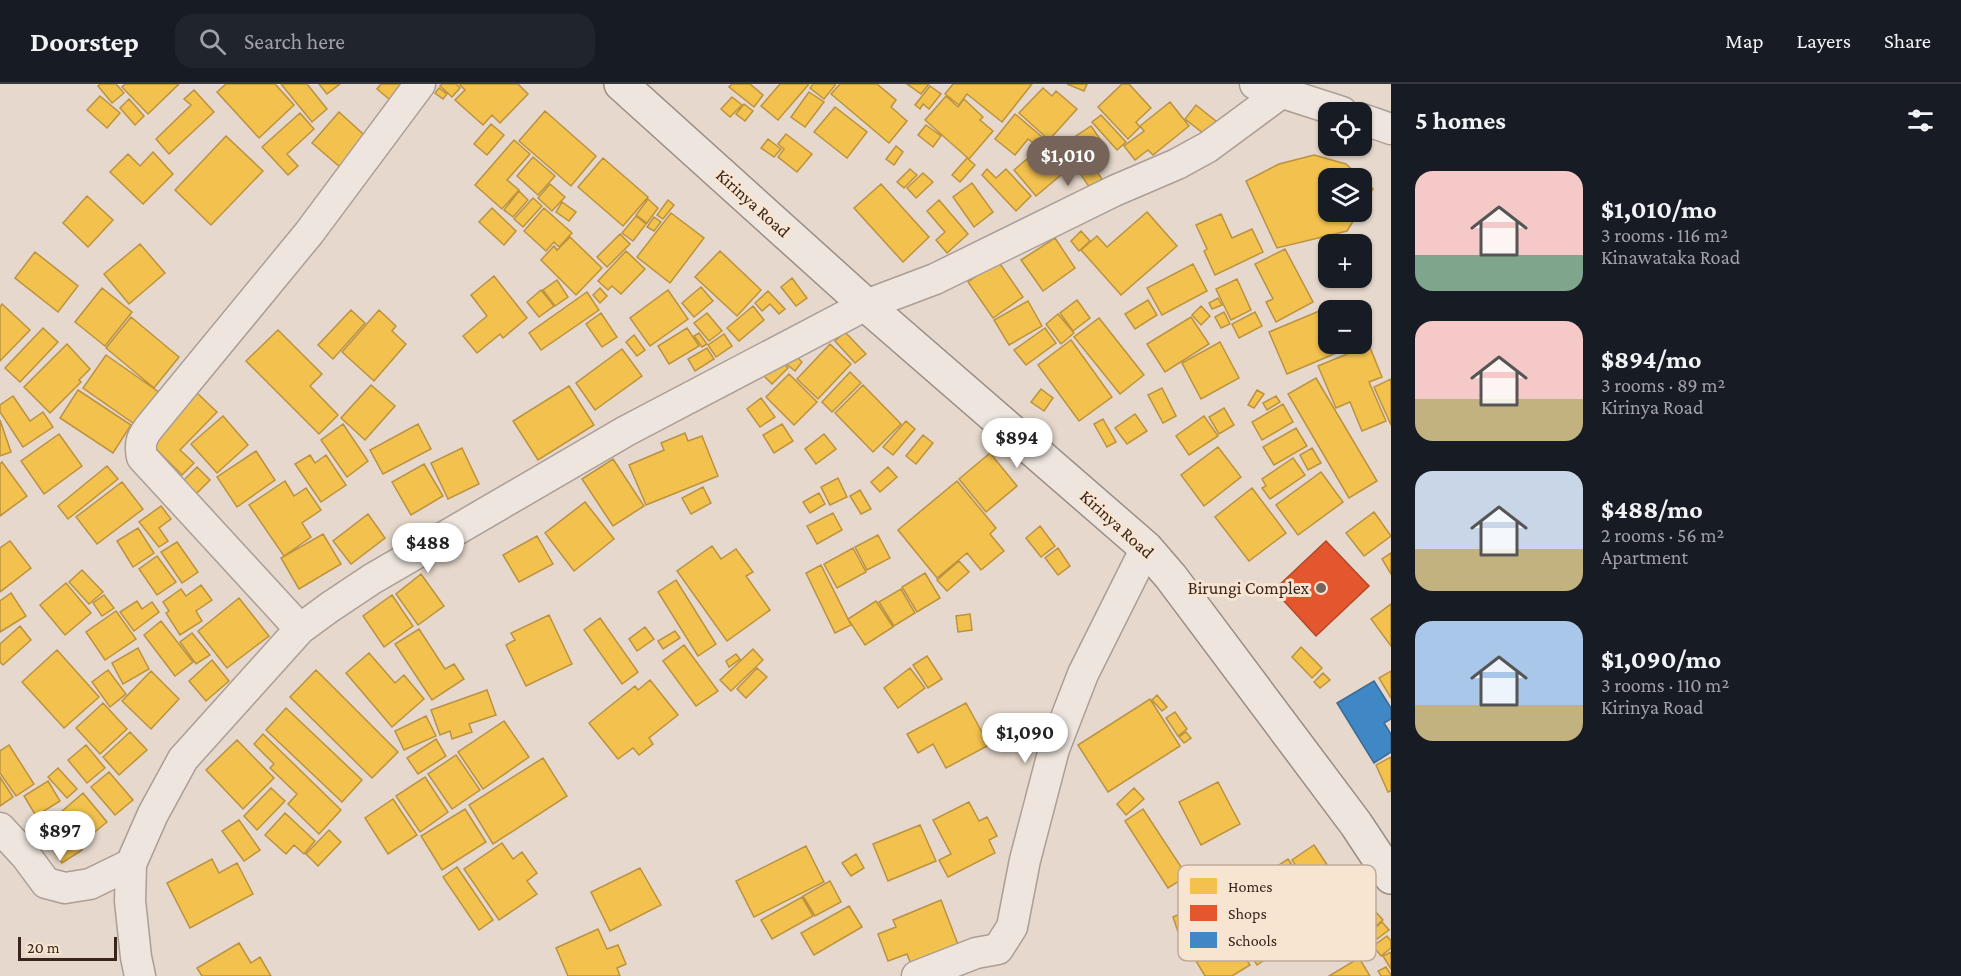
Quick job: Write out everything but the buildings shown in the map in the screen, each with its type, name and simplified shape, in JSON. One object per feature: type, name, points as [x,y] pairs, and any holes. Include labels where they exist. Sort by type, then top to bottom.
[{"type":"main road","name":"Kirinya Road","points":[[621,84],[866,305],[1146,548],[1171,577],[1348,814],[1391,877]]},
{"type":"street","points":[[300,629],[142,457],[140,445],[142,436],[309,233],[420,84]]},
{"type":"street","points":[[140,976],[135,957],[130,901],[131,864],[153,814],[183,759],[300,629],[372,579],[626,431],[866,305],[935,279],[1114,191],[1177,164],[1208,147],[1268,88],[1318,104]]},
{"type":"street","points":[[1372,122],[1391,129]]},
{"type":"street","points":[[917,976],[976,953],[998,949],[1012,927],[1025,860],[1054,749],[1083,675],[1146,548]]},
{"type":"street","points":[[0,828],[46,882],[65,888],[90,884],[131,864]]},
{"type":"place","name":"Birungi Complex","points":[[1321,588]]}]
